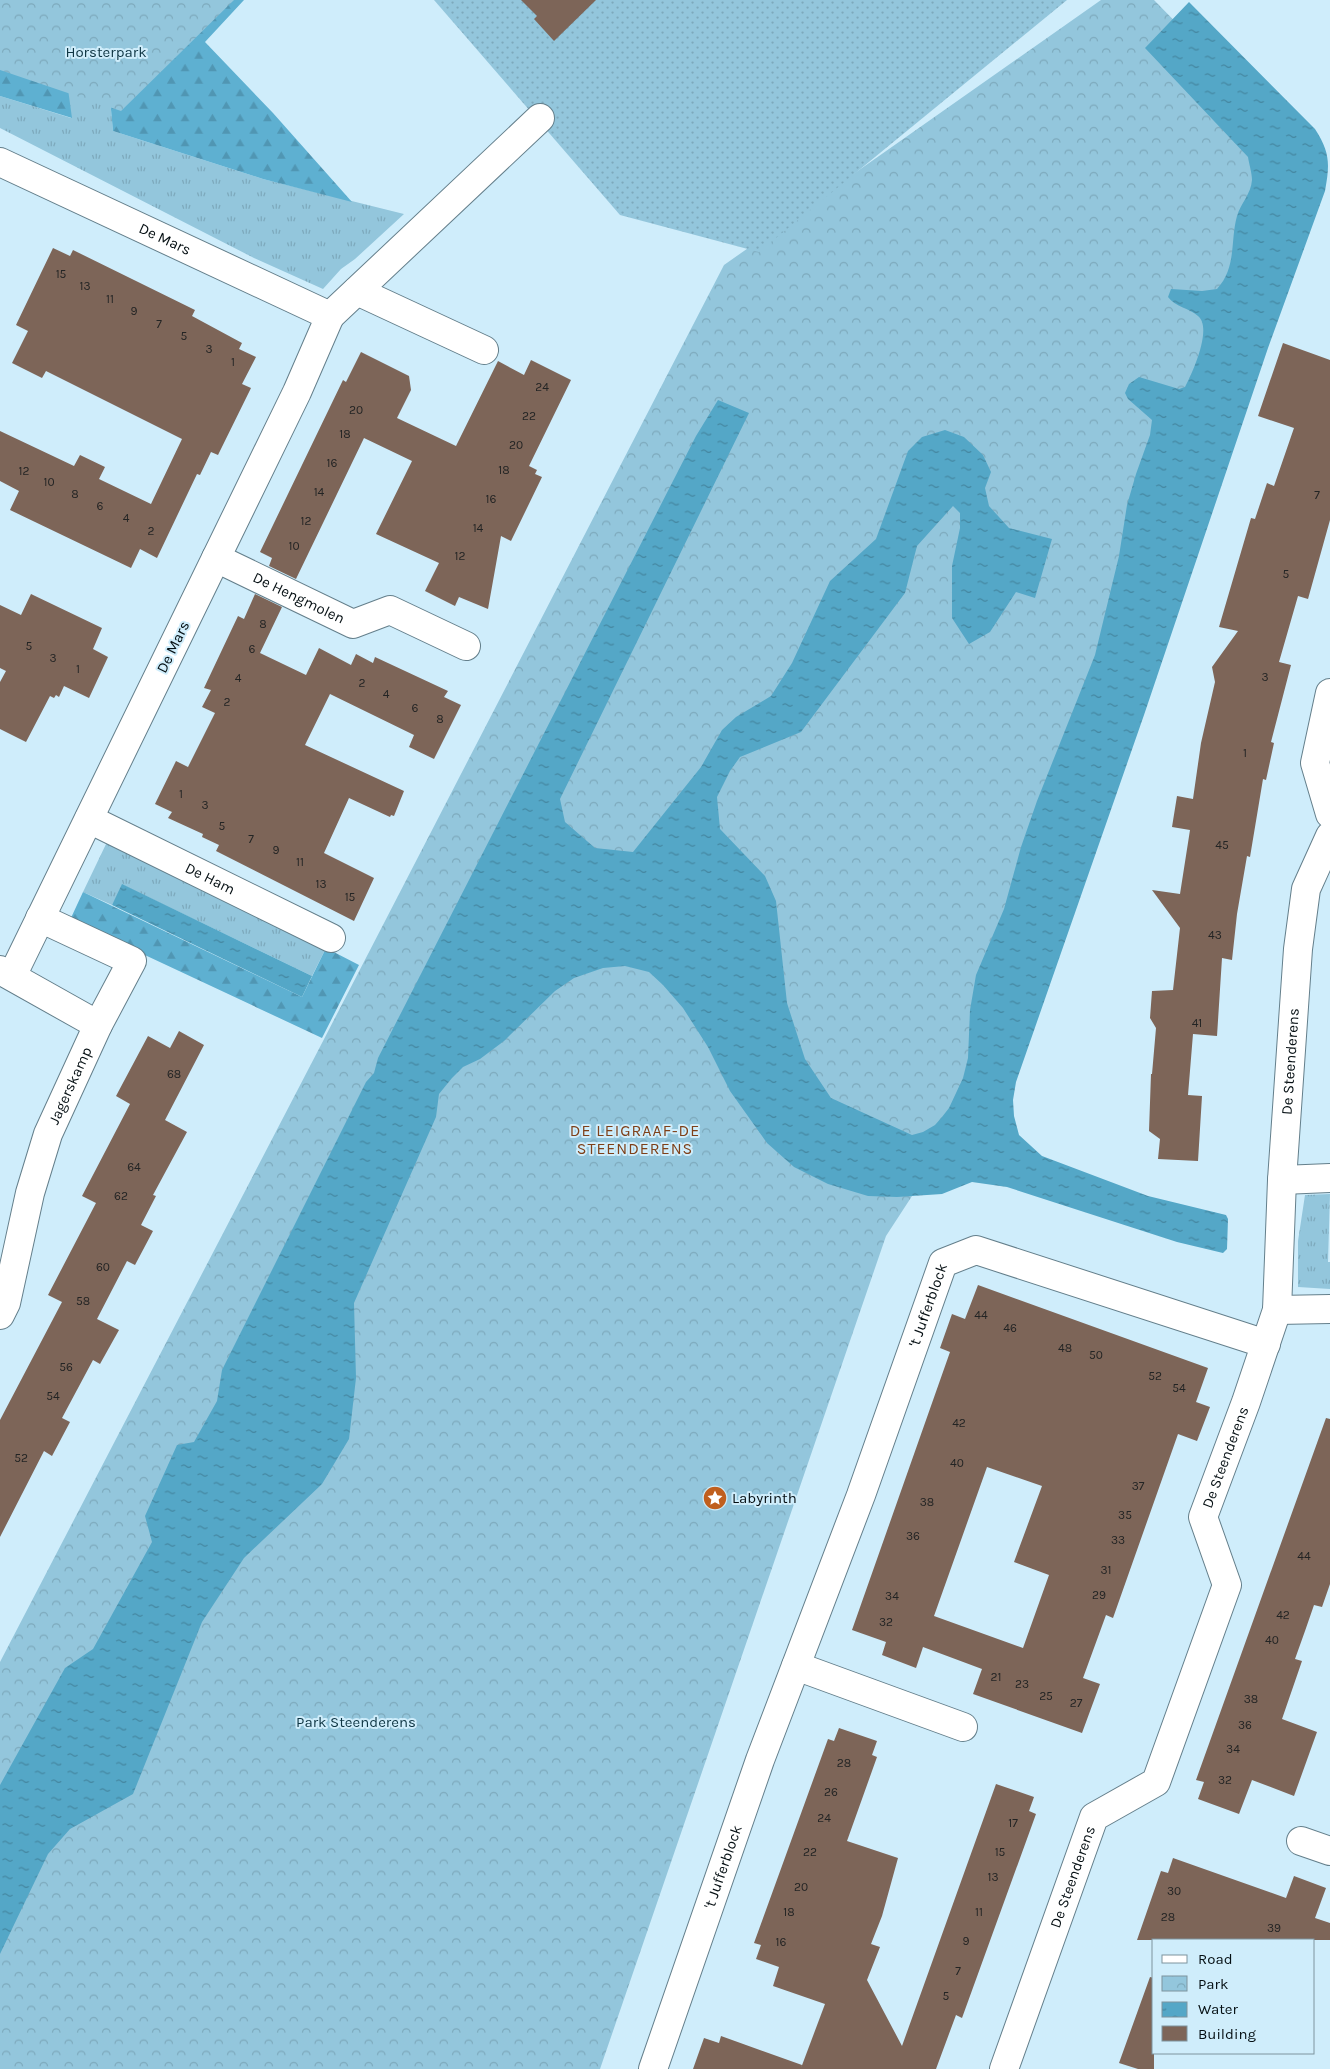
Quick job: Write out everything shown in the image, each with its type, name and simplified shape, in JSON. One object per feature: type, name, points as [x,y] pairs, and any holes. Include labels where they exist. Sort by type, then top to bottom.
[{"type":"street","name":"De Mars","points":[[6,973],[40,918],[89,819],[297,392],[330,316],[540,118]]},
{"type":"street","name":"De Mars","points":[[0,162],[330,316]]},
{"type":"street","points":[[357,290],[484,350]]},
{"type":"street","name":"De Hengmolen","points":[[216,558],[353,624],[390,610],[466,646]]},
{"type":"street","points":[[1330,693],[1315,763],[1330,814]]},
{"type":"street","name":"De Ham","points":[[89,819],[331,938]]},
{"type":"street","name":"De Steenderens","points":[[1007,2064],[1094,1817],[1156,1782],[1227,1585],[1203,1517],[1277,1310],[1282,1180],[1298,948],[1306,889],[1330,836]]},
{"type":"street","name":"Jagerskamp","points":[[0,1315],[6,1302],[30,1194],[48,1134],[98,1025],[132,961],[40,918]]},
{"type":"street","points":[[6,973],[98,1025]]},
{"type":"street","points":[[1282,1180],[1330,1178]]},
{"type":"street","name":"'t Jufferblock","points":[[653,2069],[760,1760],[861,1495],[943,1263],[976,1250],[1266,1344]]},
{"type":"street","points":[[1277,1310],[1330,1309]]},
{"type":"street","points":[[796,1666],[962,1727]]},
{"type":"street","points":[[1301,1841],[1330,1851]]},
{"type":"green space","points":[[0,0],[61,38],[72,118],[0,96]]},
{"type":"green space","name":"Horsterpark","points":[[0,0],[234,0],[121,111],[0,70]]},
{"type":"green space","points":[[99,0],[244,0],[205,42],[273,113],[352,202],[263,179],[113,131]]},
{"type":"green space","points":[[434,0],[1067,0],[759,252],[620,215]]},
{"type":"green space","name":"Park Steenderens","points":[[1101,0],[1154,0],[1286,135],[957,1127],[886,1236],[600,2069],[0,2069],[0,1662],[724,265]]},
{"type":"green space","points":[[61,38],[106,56],[113,131],[263,179],[404,214],[355,259],[341,269],[323,289],[254,258],[0,128],[0,96],[71,118]]},
{"type":"green space","points":[[107,842],[326,948],[312,976],[123,885],[112,905],[83,892]]},
{"type":"green space","points":[[83,892],[302,997],[326,948],[359,965],[322,1038],[70,920]]},
{"type":"green space","points":[[1330,1194],[1328,1262],[1330,1262],[1330,1289],[1298,1287],[1298,1241],[1305,1195]]},
{"type":"water","points":[[1189,2],[1315,129],[1324,145],[1328,158],[1327,182],[1268,348],[1144,715],[1016,1082],[1013,1100],[1014,1116],[1019,1135],[1042,1156],[1148,1196],[1226,1215],[1228,1219],[1227,1249],[1223,1253],[1177,1242],[1007,1187],[972,1182],[942,1194],[897,1197],[868,1196],[828,1184],[794,1167],[767,1143],[730,1091],[708,1047],[683,1008],[649,972],[625,966],[603,968],[574,978],[555,991],[504,1041],[480,1059],[463,1067],[439,1094],[436,1117],[354,1303],[356,1378],[349,1439],[322,1484],[244,1558],[202,1622],[133,1794],[70,1829],[48,1854],[0,1954],[0,1785],[65,1668],[93,1649],[152,1542],[145,1516],[177,1445],[194,1442],[217,1401],[222,1370],[366,1082],[374,1073],[378,1058],[696,436],[718,400],[749,413],[560,799],[565,822],[595,848],[633,852],[701,767],[722,730],[736,717],[771,696],[792,663],[830,581],[876,539],[908,451],[922,437],[945,430],[964,437],[983,455],[991,472],[985,488],[989,506],[1009,528],[1052,539],[1035,598],[1016,592],[990,632],[969,644],[952,618],[952,566],[960,528],[960,513],[953,506],[917,546],[905,593],[801,732],[740,757],[730,771],[717,797],[720,829],[765,876],[776,901],[787,1003],[805,1059],[831,1098],[912,1135],[923,1132],[935,1125],[949,1108],[963,1078],[968,1058],[970,1010],[976,975],[1004,909],[1021,847],[1037,801],[1095,655],[1119,556],[1127,505],[1150,435],[1152,420],[1128,399],[1125,393],[1129,384],[1139,377],[1179,389],[1185,387],[1200,351],[1203,330],[1202,322],[1194,313],[1174,303],[1168,297],[1171,289],[1202,291],[1217,289],[1223,281],[1228,272],[1232,254],[1237,216],[1251,185],[1252,177],[1248,157],[1145,48]]},
{"type":"water","points":[[122,884],[312,976],[302,997],[112,905]]},
{"type":"building","points":[[521,0],[596,0],[554,41],[534,19],[537,16]]},
{"type":"building","points":[[53,248],[70,256],[73,250],[195,310],[192,316],[242,343],[239,349],[256,357],[242,384],[251,388],[218,455],[211,452],[200,475],[197,474],[157,558],[140,549],[131,568],[10,510],[19,491],[0,481],[0,431],[74,466],[80,455],[105,467],[99,479],[151,504],[182,439],[46,371],[42,378],[12,363],[28,331],[16,325]]},
{"type":"building","points":[[1283,343],[1330,360],[1330,520],[1308,599],[1298,596],[1279,662],[1291,665],[1271,742],[1274,743],[1266,780],[1263,779],[1250,857],[1247,856],[1237,914],[1232,960],[1222,958],[1217,1036],[1193,1034],[1188,1095],[1202,1096],[1198,1161],[1158,1159],[1160,1139],[1149,1131],[1151,1074],[1156,1028],[1150,1018],[1152,991],[1173,990],[1180,928],[1152,890],[1180,894],[1190,830],[1172,827],[1177,796],[1193,799],[1201,743],[1215,682],[1212,667],[1238,631],[1219,627],[1251,518],[1255,519],[1267,483],[1274,486],[1294,428],[1258,416]]},
{"type":"building","points":[[361,352],[409,376],[411,390],[397,418],[456,446],[498,361],[524,375],[531,360],[571,380],[529,466],[537,470],[535,474],[542,477],[511,541],[501,536],[488,609],[459,597],[455,606],[425,591],[439,563],[376,534],[412,461],[364,438],[296,579],[269,566],[272,558],[260,552],[343,380],[346,382]]},
{"type":"building","points":[[31,594],[102,628],[93,649],[108,657],[89,698],[64,686],[59,697],[56,695],[54,698],[50,696],[26,742],[0,729],[0,682],[6,671],[0,668],[0,605],[21,615]]},
{"type":"building","points":[[255,594],[282,607],[260,653],[306,675],[319,648],[351,665],[356,654],[373,663],[375,657],[448,691],[444,697],[461,705],[434,759],[409,747],[414,735],[330,694],[305,745],[404,791],[394,816],[391,815],[390,817],[349,798],[324,853],[374,878],[354,921],[216,851],[219,845],[202,837],[203,834],[168,818],[172,812],[155,804],[176,761],[188,767],[215,713],[202,707],[211,690],[204,688],[238,616],[244,619]]},
{"type":"building","points":[[179,1031],[204,1045],[165,1120],[187,1132],[153,1195],[156,1196],[141,1225],[153,1231],[135,1265],[127,1261],[97,1319],[119,1330],[100,1364],[93,1360],[62,1418],[70,1422],[52,1456],[44,1451],[0,1537],[0,1420],[62,1302],[48,1295],[96,1203],[82,1196],[130,1104],[116,1096],[148,1036],[170,1048]]},
{"type":"building","points":[[978,1285],[1208,1368],[1196,1402],[1210,1407],[1197,1441],[1178,1434],[1113,1618],[1106,1615],[1083,1678],[1100,1684],[1082,1733],[973,1694],[982,1669],[923,1647],[916,1668],[882,1655],[886,1642],[852,1630],[950,1352],[940,1348],[952,1314],[965,1319]],"holes":[[[987,1467],[1042,1486],[1014,1562],[1049,1575],[1023,1648],[934,1616]]]},
{"type":"building","points":[[1326,1418],[1330,1419],[1330,1584],[1322,1607],[1314,1605],[1295,1659],[1302,1661],[1282,1719],[1317,1732],[1294,1796],[1252,1780],[1239,1814],[1198,1799],[1204,1782],[1196,1780]]},
{"type":"building","points":[[839,1728],[877,1741],[872,1755],[877,1757],[847,1841],[898,1858],[882,1916],[871,1944],[880,1947],[867,1980],[902,2046],[996,1784],[1034,1797],[1029,1811],[1036,1814],[962,2018],[956,2015],[936,2069],[693,2069],[704,2038],[719,2043],[721,2036],[802,2065],[801,2068],[825,2004],[773,1986],[779,1967],[756,1959],[761,1945],[754,1943],[828,1739],[834,1741]]},
{"type":"building","points":[[1173,1858],[1286,1898],[1294,1876],[1326,1888],[1315,1918],[1330,1923],[1330,1940],[1137,1940],[1161,1871],[1168,1873]]},
{"type":"building","points":[[1150,1977],[1152,1978],[1152,2054],[1154,2054],[1154,2069],[1138,2069],[1119,2063]]},
{"type":"place","name":"Labyrinth","points":[[715,1498]]},
{"type":"district","name":"DE LEIGRAAF-DE STEENDERENS","points":[[635,1139]]}]
